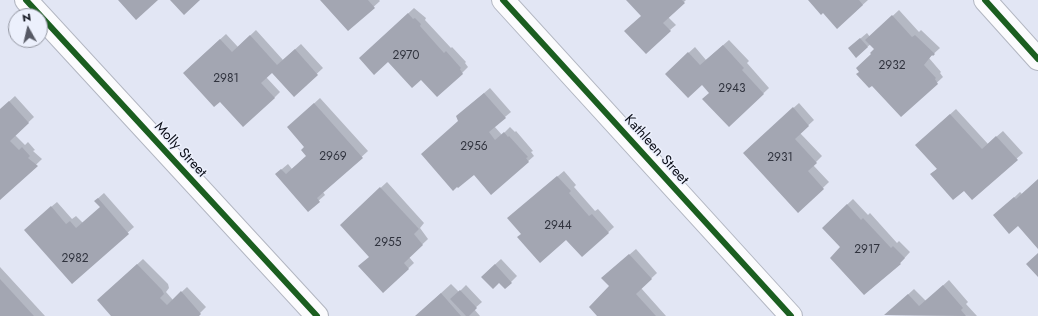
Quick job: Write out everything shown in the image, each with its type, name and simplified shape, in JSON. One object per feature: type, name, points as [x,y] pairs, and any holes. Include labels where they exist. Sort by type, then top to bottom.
[{"type":"street","name":"Molly Street","points":[[26,0],[317,316]]},
{"type":"street","name":"Kathleen Street","points":[[502,0],[791,316]]},
{"type":"street","points":[[985,0],[1038,59]]},
{"type":"building","points":[[118,0],[158,0],[136,20]]},
{"type":"building","points":[[170,0],[200,0],[184,15]]},
{"type":"building","points":[[320,0],[368,0],[375,8],[348,31]]},
{"type":"building","points":[[626,0],[682,0],[685,3],[663,23],[671,31],[646,54],[624,31],[641,16]]},
{"type":"building","points":[[808,0],[859,0],[863,5],[837,29],[823,13],[821,15]]},
{"type":"building","points":[[408,13],[413,19],[415,18],[421,24],[420,26],[444,53],[446,51],[461,68],[460,69],[463,74],[437,97],[421,80],[412,88],[388,62],[374,75],[359,58]]},
{"type":"building","points":[[892,15],[912,37],[915,35],[935,54],[933,56],[932,55],[924,65],[936,78],[935,79],[938,84],[901,117],[872,86],[869,88],[856,74],[859,72],[856,68],[871,54],[870,53],[874,49],[865,40]]},
{"type":"building","points":[[250,35],[277,65],[295,49],[318,75],[294,97],[272,73],[261,83],[275,98],[243,127],[220,102],[214,107],[183,73],[220,39],[232,52]]},
{"type":"building","points":[[860,38],[868,47],[856,58],[848,48]]},
{"type":"building","points":[[723,45],[744,68],[742,70],[764,94],[729,127],[702,99],[709,93],[702,85],[688,98],[665,74],[688,52],[700,65]]},
{"type":"building","points":[[484,93],[506,118],[489,132],[495,140],[504,132],[528,157],[526,158],[529,162],[491,195],[474,175],[453,191],[421,154],[458,121],[456,116]]},
{"type":"building","points":[[9,101],[29,123],[10,141],[19,150],[22,147],[30,156],[28,158],[38,166],[0,200],[0,109]]},
{"type":"building","points":[[314,103],[363,158],[317,198],[320,202],[308,212],[275,174],[281,169],[286,174],[306,156],[301,150],[304,147],[287,127]]},
{"type":"building","points":[[793,107],[809,126],[795,139],[817,163],[808,171],[824,189],[798,213],[743,153]]},
{"type":"building","points":[[950,114],[982,149],[996,136],[1018,160],[972,200],[964,191],[953,200],[930,174],[937,169],[915,145]]},
{"type":"building","points":[[557,176],[571,191],[569,193],[589,216],[592,214],[609,233],[582,257],[566,240],[540,263],[517,237],[521,234],[507,218]]},
{"type":"building","points":[[1038,179],[1038,249],[1018,226],[1009,234],[993,215],[1014,197],[1016,199]]},
{"type":"building","points":[[380,187],[419,229],[414,234],[423,245],[404,263],[409,269],[383,293],[358,266],[369,257],[340,225]]},
{"type":"building","points":[[98,198],[129,234],[72,284],[24,230],[51,206],[66,224],[70,221],[76,228],[100,207],[94,201]]},
{"type":"building","points":[[847,204],[861,220],[863,218],[891,248],[893,246],[905,258],[900,263],[901,264],[864,295],[830,258],[840,247],[822,228]]},
{"type":"building","points":[[1038,253],[1038,277],[1026,264]]},
{"type":"building","points":[[629,254],[652,279],[636,294],[656,316],[597,316],[589,307],[609,286],[601,278]]},
{"type":"building","points":[[137,264],[162,290],[164,294],[160,298],[167,305],[181,291],[201,314],[199,316],[111,316],[97,300]]},
{"type":"building","points":[[495,264],[512,283],[505,289],[499,283],[493,289],[481,277]]},
{"type":"building","points":[[0,279],[34,316],[0,316]]},
{"type":"building","points":[[943,285],[963,308],[961,310],[966,316],[884,315],[908,294],[919,306]]},
{"type":"building","points":[[460,290],[477,308],[469,316],[466,316],[450,299]]},
{"type":"building","points":[[441,293],[461,316],[415,316]]},
{"type":"cycle path","points":[[26,0],[317,316]]},
{"type":"cycle path","points":[[503,0],[791,316]]},
{"type":"cycle path","points":[[985,0],[1038,59]]}]
